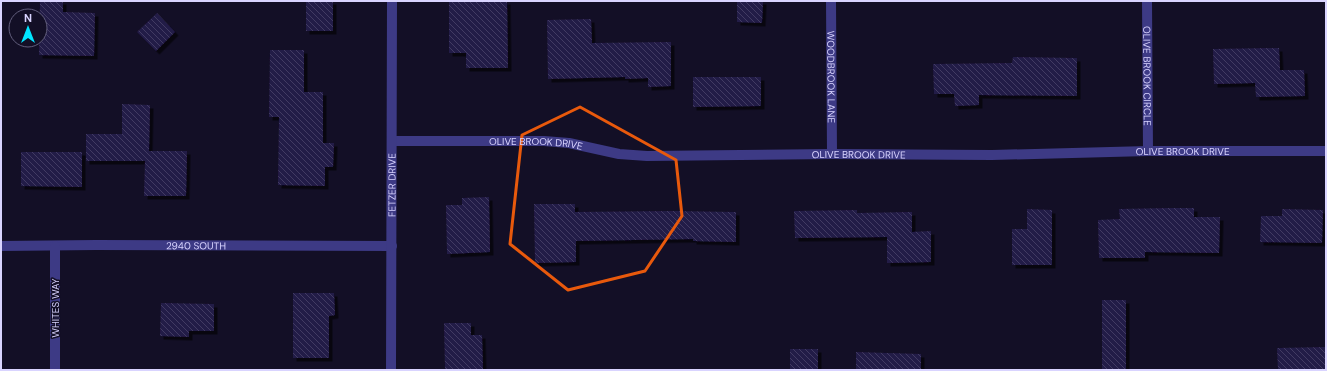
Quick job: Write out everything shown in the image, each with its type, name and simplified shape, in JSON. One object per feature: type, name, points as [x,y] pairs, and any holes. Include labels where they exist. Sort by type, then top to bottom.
[{"type":"street","name":"FETZER DRIVE","points":[[392,1],[392,370]]},
{"type":"street","name":"WOODBROOK LANE","points":[[831,1],[832,154]]},
{"type":"street","name":"OLIVE BROOK CIRCLE","points":[[1147,1],[1148,151]]},
{"type":"street","name":"OLIVE BROOK DRIVE","points":[[392,141],[544,140],[569,143],[620,154],[647,156],[832,154],[992,155],[1148,151],[1326,151]]},
{"type":"street","name":"2940 SOUTH","points":[[1,246],[392,246]]},
{"type":"street","name":"WHITES WAY","points":[[54,246],[55,370]]},
{"type":"highlighted area","points":[[580,107],[676,160],[682,216],[645,271],[568,290],[510,244],[522,135]]},
{"type":"building","points":[[40,1],[63,1],[63,12],[95,13],[94,56],[39,55],[39,48],[48,48],[48,8],[40,8]]},
{"type":"building","points":[[306,1],[333,1],[333,31],[306,31]]},
{"type":"building","points":[[449,1],[507,1],[508,68],[466,68],[466,53],[449,53]]},
{"type":"building","points":[[737,1],[763,1],[762,23],[737,22]]},
{"type":"building","points":[[157,13],[175,32],[156,51],[137,32]]},
{"type":"building","points":[[591,19],[592,43],[671,42],[671,86],[648,87],[648,78],[625,79],[625,77],[548,79],[547,20]]},
{"type":"building","points":[[1279,48],[1280,70],[1304,70],[1305,96],[1256,97],[1255,83],[1214,84],[1213,49]]},
{"type":"building","points":[[270,50],[304,50],[304,92],[323,92],[323,143],[334,143],[333,167],[325,167],[325,186],[278,185],[279,117],[269,117]]},
{"type":"building","points":[[1013,57],[1077,58],[1077,96],[979,95],[979,105],[955,106],[954,94],[934,94],[933,64],[1012,63]]},
{"type":"building","points":[[693,77],[761,77],[761,106],[693,107]]},
{"type":"building","points":[[122,104],[150,105],[149,151],[187,151],[186,196],[144,196],[145,161],[86,161],[86,134],[122,134]]},
{"type":"building","points":[[21,152],[82,152],[82,187],[21,186]]},
{"type":"building","points":[[489,197],[490,252],[447,254],[446,205],[462,205],[462,198]]},
{"type":"building","points":[[534,204],[575,204],[575,212],[736,212],[736,242],[693,241],[693,239],[576,241],[576,262],[535,263]]},
{"type":"building","points":[[1194,208],[1194,217],[1220,217],[1219,253],[1145,252],[1145,258],[1099,258],[1098,220],[1120,219],[1119,209]]},
{"type":"building","points":[[1027,209],[1052,210],[1052,265],[1012,265],[1012,229],[1027,229]]},
{"type":"building","points":[[1282,209],[1323,210],[1322,243],[1260,242],[1261,216],[1282,216]]},
{"type":"building","points":[[857,210],[857,213],[912,212],[912,232],[931,231],[931,262],[887,263],[887,237],[795,238],[794,211]]},
{"type":"building","points":[[293,293],[334,293],[335,315],[329,316],[329,358],[293,358]]},
{"type":"building","points":[[1102,300],[1126,300],[1126,370],[1102,370]]},
{"type":"building","points":[[161,303],[214,304],[214,331],[189,331],[189,337],[160,336]]},
{"type":"building","points":[[444,323],[471,323],[471,335],[482,335],[483,370],[445,370]]},
{"type":"building","points":[[1326,347],[1326,370],[1278,370],[1277,348]]},
{"type":"building","points":[[790,349],[818,349],[818,370],[790,370]]},
{"type":"building","points":[[856,352],[921,354],[921,370],[856,370]]}]
